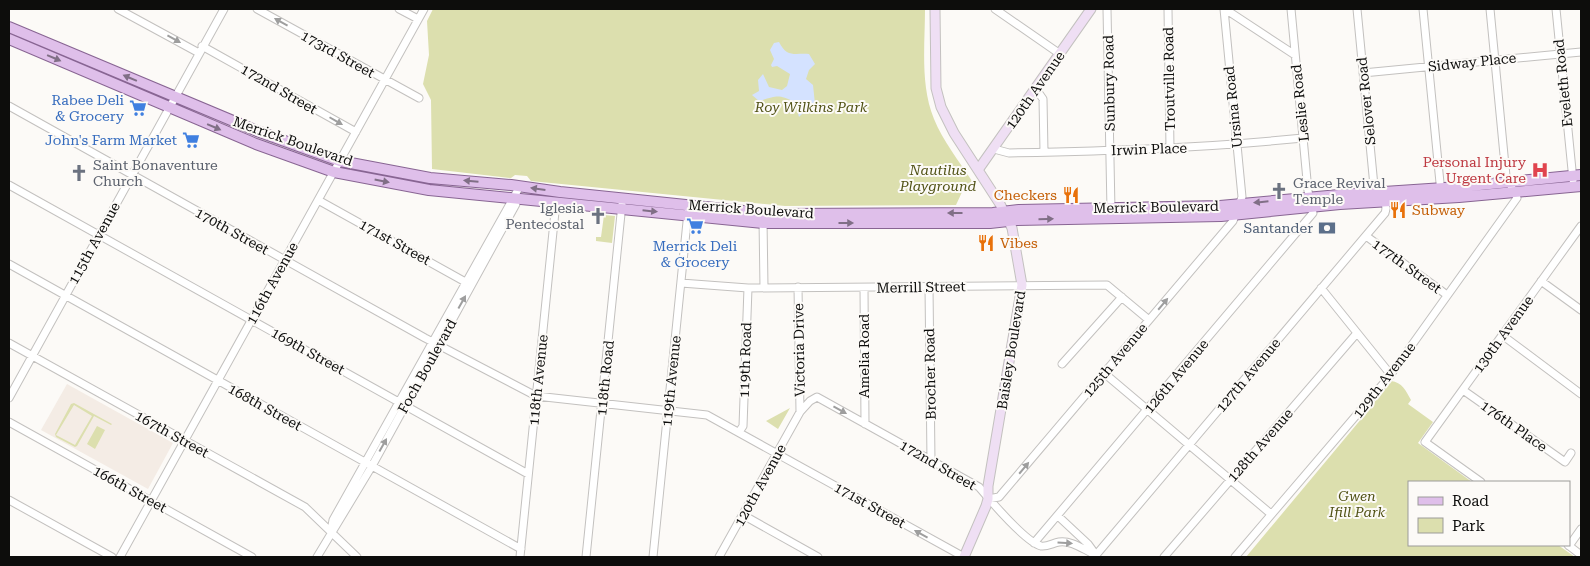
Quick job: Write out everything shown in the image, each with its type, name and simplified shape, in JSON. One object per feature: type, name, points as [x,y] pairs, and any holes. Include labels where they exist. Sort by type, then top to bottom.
[{"type":"main road","name":"Merrick Boulevard","points":[[9,27],[259,132],[340,161],[430,178],[520,186],[622,203],[763,218],[782,214],[1006,216],[1111,213],[1240,204],[1384,201],[1441,193],[1577,181]]},
{"type":"main road","name":"Merrick Boulevard","points":[[9,39],[256,144],[334,172],[429,190],[556,202],[622,203]]},
{"type":"main road","points":[[256,144],[259,132]]},
{"type":"main road","name":"Merrick Boulevard","points":[[1111,213],[1235,215],[1378,192],[1441,193]]},
{"type":"street","name":"172nd Street","points":[[118,9],[200,49],[356,132]]},
{"type":"street","name":"115th Avenue","points":[[9,398],[200,49],[224,9]]},
{"type":"street","name":"173rd Street","points":[[257,9],[419,98]]},
{"type":"street","points":[[399,9],[418,19]]},
{"type":"street","name":"116th Avenue","points":[[120,557],[424,9]]},
{"type":"street","name":"Baisley Boulevard","points":[[935,9],[936,88],[940,107],[1012,228],[1022,285],[988,486],[988,499],[964,557]]},
{"type":"street","points":[[995,9],[1060,54]]},
{"type":"street","name":"120th Avenue","points":[[978,170],[1092,9]]},
{"type":"street","name":"Sunbury Road","points":[[1108,9],[1111,213]]},
{"type":"street","name":"Troutville Road","points":[[1168,9],[1170,149]]},
{"type":"street","points":[[1224,9],[1295,55]]},
{"type":"street","name":"Ursina Road","points":[[1224,9],[1242,197],[1240,204]]},
{"type":"street","name":"Leslie Road","points":[[1290,9],[1310,202]]},
{"type":"street","name":"Selover Road","points":[[1357,9],[1374,186],[1378,192]]},
{"type":"street","points":[[1424,9],[1441,193]]},
{"type":"street","points":[[1490,9],[1506,176],[1512,187]]},
{"type":"street","name":"Eveleth Road","points":[[1556,9],[1577,181]]},
{"type":"street","name":"Sidway Place","points":[[1363,73],[1581,52]]},
{"type":"street","points":[[1036,89],[1043,99],[1044,152]]},
{"type":"street","name":"170th Street","points":[[9,106],[284,261],[536,396]]},
{"type":"street","name":"Irwin Place","points":[[994,149],[1009,153],[1170,149],[1303,138]]},
{"type":"street","name":"169th Street","points":[[9,185],[528,474]]},
{"type":"street","name":"Foch Boulevard","points":[[317,557],[331,531],[336,527],[368,464],[520,186]]},
{"type":"street","name":"129th Avenue","points":[[1235,557],[1391,375],[1517,198],[1512,187]]},
{"type":"street","points":[[1378,192],[1384,201]]},
{"type":"street","name":"171st Street","points":[[318,200],[468,283]]},
{"type":"street","name":"127th Avenue","points":[[1097,556],[1189,444],[1385,213],[1387,208],[1384,201]]},
{"type":"street","name":"118th Avenue","points":[[520,557],[556,202]]},
{"type":"street","name":"126th Avenue","points":[[1034,543],[1310,218],[1313,213],[1310,202]]},
{"type":"street","name":"118th Road","points":[[586,557],[622,203]]},
{"type":"street","name":"125th Avenue","points":[[988,499],[999,497],[1229,225],[1240,204]]},
{"type":"street","name":"119th Avenue","points":[[653,557],[688,210]]},
{"type":"street","points":[[763,218],[764,287]]},
{"type":"street","name":"130th Avenue","points":[[1480,481],[1426,442],[1581,227]]},
{"type":"street","name":"177th Street","points":[[1366,236],[1448,295]]},
{"type":"street","name":"168th Street","points":[[9,264],[521,548]]},
{"type":"street","points":[[1541,281],[1581,310]]},
{"type":"street","name":"Merrill Street","points":[[681,283],[748,288],[1107,285],[1149,320]]},
{"type":"street","name":"Brocher Road","points":[[929,286],[931,461]]},
{"type":"street","name":"119th Road","points":[[739,432],[743,426],[748,288]]},
{"type":"street","name":"Victoria Drive","points":[[798,288],[800,412]]},
{"type":"street","name":"Amelia Road","points":[[864,288],[865,424]]},
{"type":"street","points":[[1321,288],[1391,375]]},
{"type":"street","points":[[1062,364],[1122,298]]},
{"type":"street","name":"128th Avenue","points":[[1164,557],[1356,333]]},
{"type":"street","points":[[1502,335],[1581,394]]},
{"type":"street","name":"167th Street","points":[[9,343],[305,507],[357,557]]},
{"type":"street","points":[[1104,373],[1271,514]]},
{"type":"street","name":"176th Place","points":[[1463,390],[1565,462],[1571,454]]},
{"type":"street","name":"171st Street","points":[[536,396],[707,415],[964,557]]},
{"type":"street","name":"172nd Street","points":[[800,412],[810,400],[817,398],[978,487],[998,510],[1034,543]]},
{"type":"street","name":"120th Avenue","points":[[719,557],[800,412]]},
{"type":"street","name":"166th Street","points":[[9,422],[252,557]]},
{"type":"street","points":[[9,500],[112,557]]},
{"type":"street","points":[[743,515],[818,557]]},
{"type":"street","points":[[1058,516],[1088,544],[1097,556]]},
{"type":"street","points":[[1570,543],[1581,529]]},
{"type":"street","points":[[1034,543],[1044,546],[1060,542],[1070,542],[1097,556]]},
{"type":"street","points":[[1569,546],[1581,555]]},
{"type":"shaded area","points":[[67,384],[173,443],[148,489],[41,430]]},
{"type":"green space","name":"Roy Wilkins Park","points":[[433,9],[925,9],[924,65],[930,106],[942,135],[972,181],[962,192],[956,205],[785,206],[531,181],[527,176],[515,175],[511,178],[432,169],[431,100],[423,84],[429,55],[427,21]]},
{"type":"green space","points":[[604,215],[615,216],[612,243],[596,241],[596,237],[601,237]]},
{"type":"green space","name":"Gwen Ifill Park","points":[[1391,381],[1398,383],[1411,400],[1408,404],[1433,422],[1418,443],[1471,481],[1408,481],[1408,546],[1559,546],[1575,557],[1246,557]]},
{"type":"green space","points":[[74,403],[112,424],[94,416],[75,447],[56,437],[55,434],[71,404]],"holes":[[[74,405],[92,416],[75,445],[56,435]]]},
{"type":"green space","points":[[790,408],[778,429],[766,421]]},
{"type":"green space","points":[[97,426],[105,430],[95,449],[87,444]]},
{"type":"water","points":[[779,42],[788,53],[809,54],[815,64],[809,70],[806,79],[813,85],[815,104],[799,117],[795,102],[777,97],[759,101],[752,95],[759,91],[758,80],[763,74],[769,87],[782,90],[787,86],[790,74],[777,66],[772,67],[771,65],[774,59],[770,50],[774,43]]},
{"type":"place","name":"Rabee Deli & Grocery","points":[[138,108]]},
{"type":"place","name":"John's Farm Market","points":[[191,140]]},
{"type":"place","name":"Personal Injury Urgent Care","points":[[1540,170]]},
{"type":"place","name":"Saint Bonaventure Church","points":[[79,173]]},
{"type":"place","name":"Grace Revival Temple","points":[[1279,191]]},
{"type":"place","name":"Checkers","points":[[1071,195]]},
{"type":"place","name":"Subway","points":[[1398,210]]},
{"type":"place","name":"Iglesia Pentecostal","points":[[598,216]]},
{"type":"place","name":"Merrick Deli & Grocery","points":[[695,226]]},
{"type":"place","name":"Santander","points":[[1327,228]]},
{"type":"place","name":"Vibes","points":[[986,243]]},
{"type":"park label","name":"Nautilus Playground","points":[[938,178]]}]
